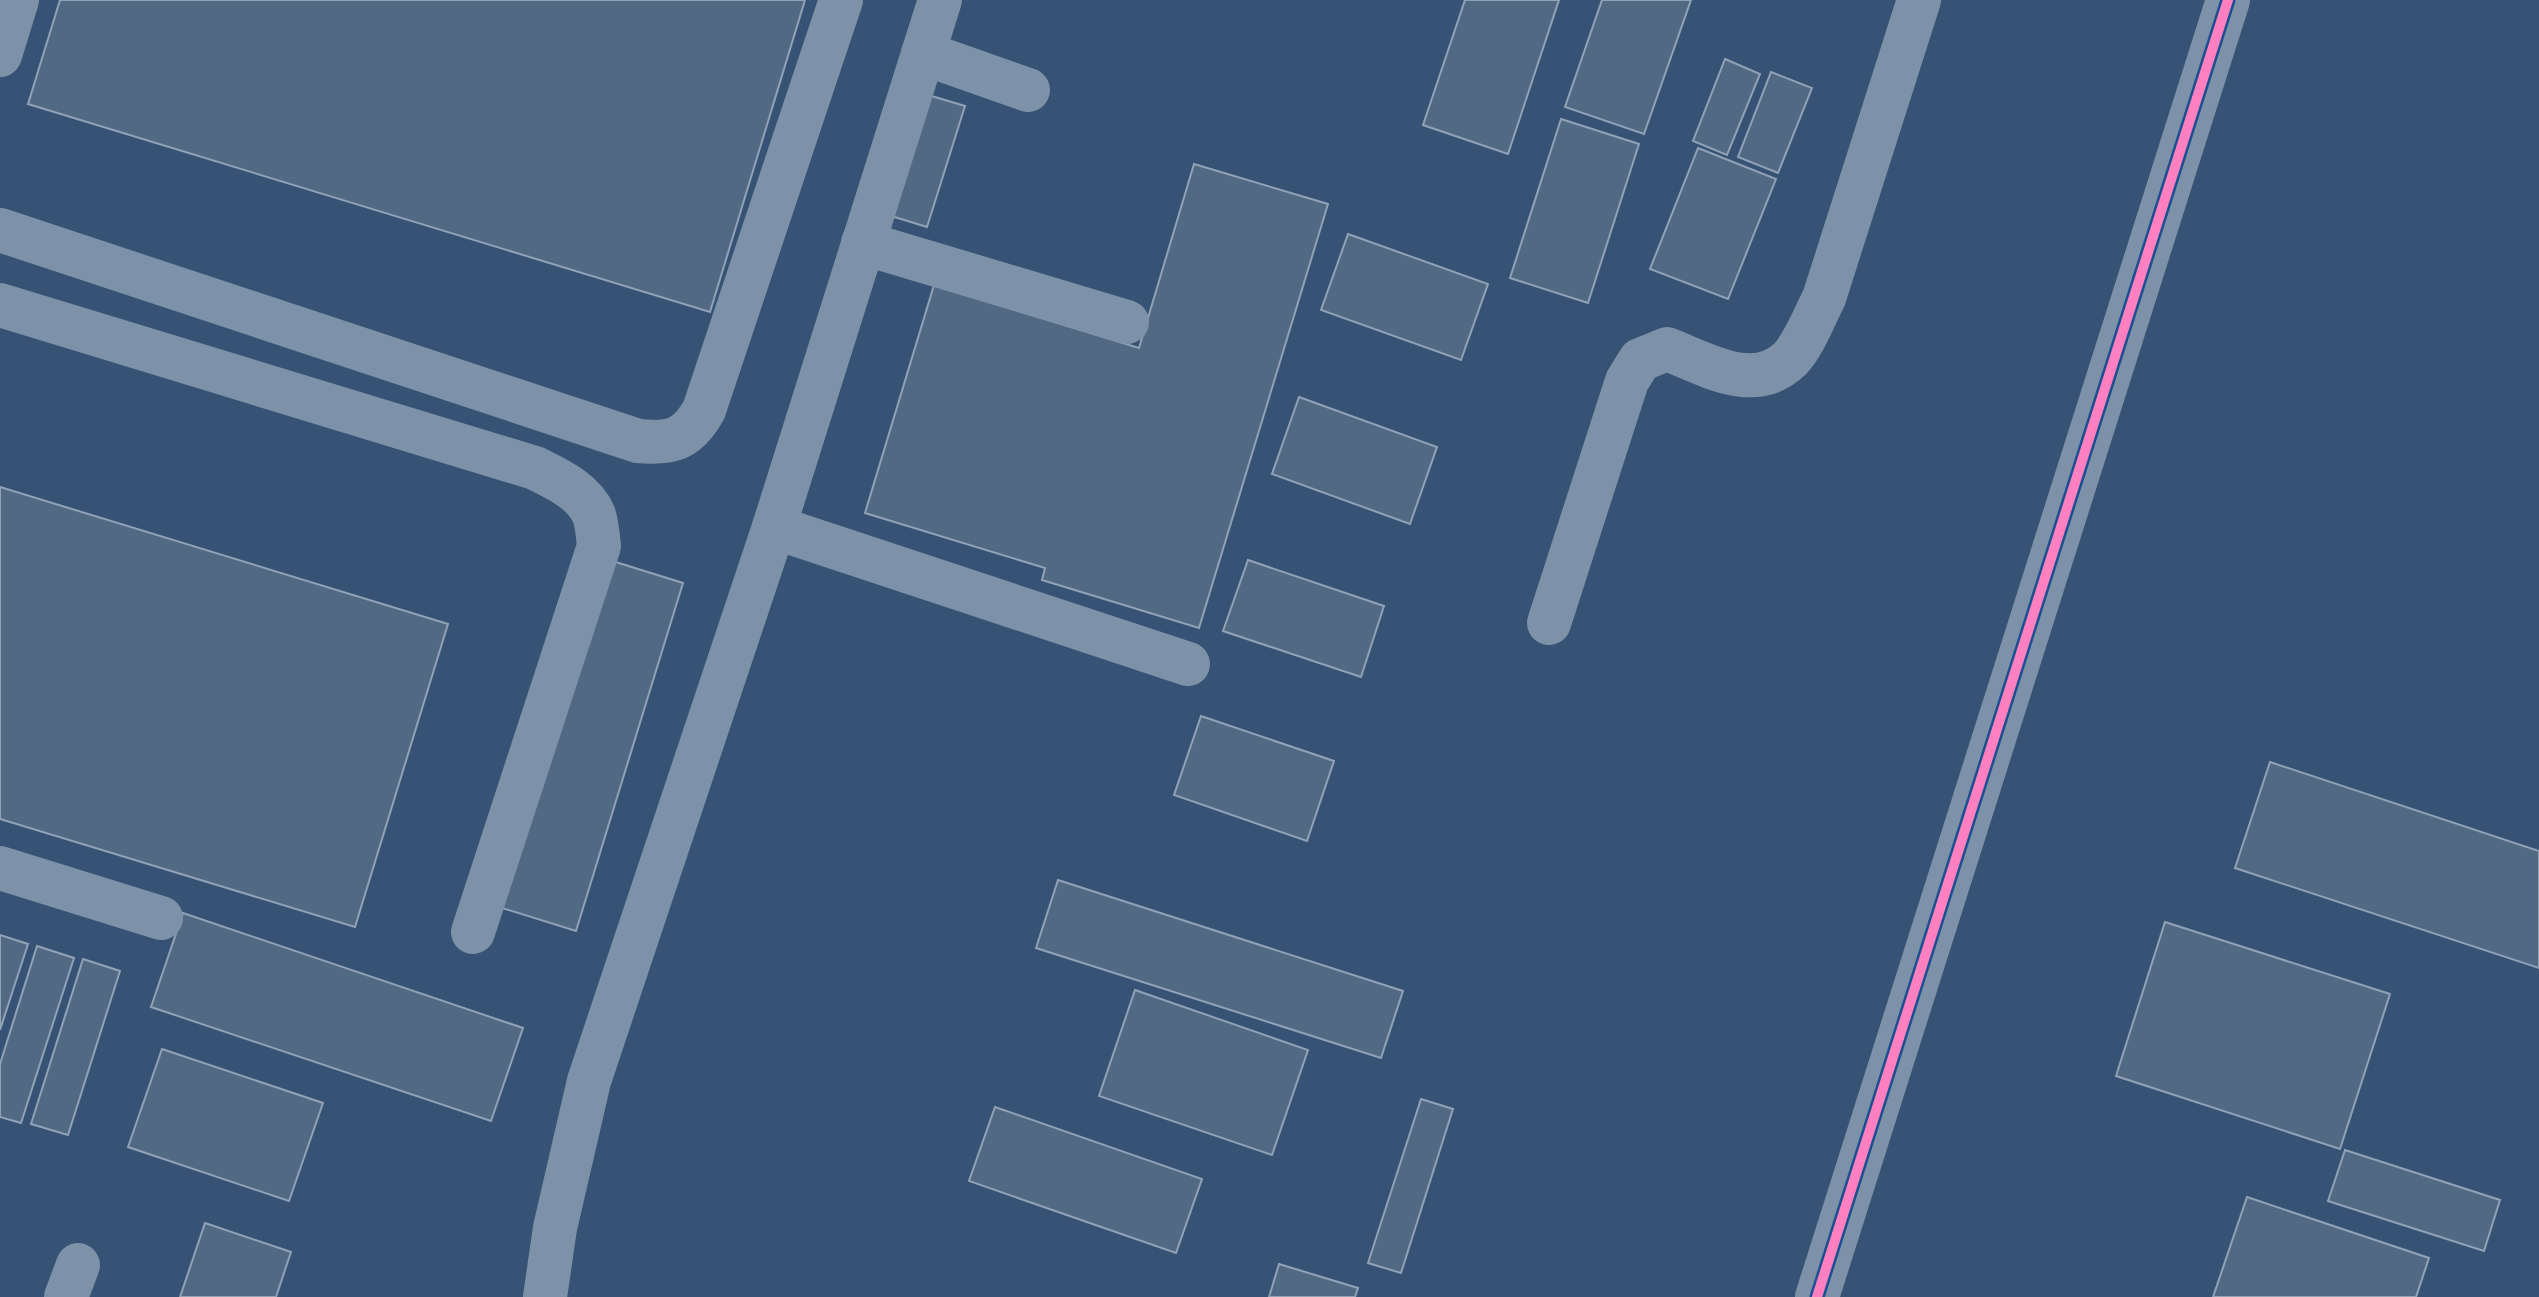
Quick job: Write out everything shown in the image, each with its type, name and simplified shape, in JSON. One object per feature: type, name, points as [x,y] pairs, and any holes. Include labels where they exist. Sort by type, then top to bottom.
[{"type":"street","points":[[0,55],[17,0]]},
{"type":"street","points":[[0,230],[638,441],[671,441],[695,425],[704,410],[841,0]]},
{"type":"street","points":[[545,1297],[555,1228],[589,1081],[774,527],[940,0]]},
{"type":"street","points":[[1549,623],[1627,381],[1640,360],[1667,349],[1742,377],[1773,372],[1792,357],[1824,298],[1919,0]]},
{"type":"street","points":[[1817,1297],[2228,0]]},
{"type":"street","points":[[923,53],[1028,90]]},
{"type":"street","points":[[863,243],[1127,322]]},
{"type":"street","points":[[0,305],[535,468],[578,494],[593,515],[599,546],[473,932]]},
{"type":"street","points":[[774,527],[1188,664]]},
{"type":"street","points":[[0,868],[161,918]]},
{"type":"building","points":[[60,0],[805,0],[710,312],[28,104]]},
{"type":"building","points":[[1465,0],[1559,0],[1508,154],[1423,125]]},
{"type":"building","points":[[1602,0],[1691,0],[1644,134],[1565,107]]},
{"type":"building","points":[[1725,59],[1760,74],[1727,155],[1693,141]]},
{"type":"building","points":[[1771,72],[1812,88],[1778,173],[1738,157]]},
{"type":"building","points":[[925,94],[965,106],[927,227],[888,215]]},
{"type":"building","points":[[1561,119],[1639,144],[1588,303],[1510,278]]},
{"type":"building","points":[[1698,148],[1776,179],[1728,299],[1650,269]]},
{"type":"building","points":[[1194,164],[1328,204],[1199,628],[1042,580],[1045,568],[865,513],[934,285],[1139,348]]},
{"type":"building","points":[[1348,234],[1488,284],[1461,360],[1321,310]]},
{"type":"building","points":[[1299,397],[1437,447],[1410,524],[1272,474]]},
{"type":"building","points":[[0,487],[448,624],[355,927],[0,819]]},
{"type":"building","points":[[606,559],[683,583],[576,931],[499,907]]},
{"type":"building","points":[[1248,560],[1384,606],[1361,677],[1223,631]]},
{"type":"building","points":[[1201,716],[1334,761],[1307,841],[1174,795]]},
{"type":"building","points":[[2270,762],[2539,851],[2539,968],[2235,868]]},
{"type":"building","points":[[1058,880],[1403,991],[1381,1058],[1036,948]]},
{"type":"building","points":[[183,913],[523,1028],[491,1121],[151,1007]]},
{"type":"building","points":[[2165,922],[2390,994],[2340,1149],[2116,1076]]},
{"type":"building","points":[[0,935],[28,944],[0,1030]]},
{"type":"building","points":[[37,946],[74,958],[21,1123],[0,1117],[0,1064]]},
{"type":"building","points":[[83,959],[120,971],[68,1135],[31,1124]]},
{"type":"building","points":[[1135,990],[1308,1050],[1272,1155],[1099,1096]]},
{"type":"building","points":[[162,1049],[323,1103],[289,1201],[128,1147]]},
{"type":"building","points":[[1421,1099],[1453,1109],[1401,1273],[1368,1263]]},
{"type":"building","points":[[995,1107],[1202,1179],[1176,1253],[969,1181]]},
{"type":"building","points":[[2345,1150],[2500,1200],[2484,1251],[2328,1201]]},
{"type":"building","points":[[2247,1197],[2429,1258],[2416,1297],[2213,1297]]},
{"type":"building","points":[[205,1223],[291,1252],[276,1297],[180,1297]]},
{"type":"building","points":[[1279,1264],[1358,1288],[1355,1297],[1269,1297]]},
{"type":"cycle path","points":[[1817,1297],[2228,0]]}]
